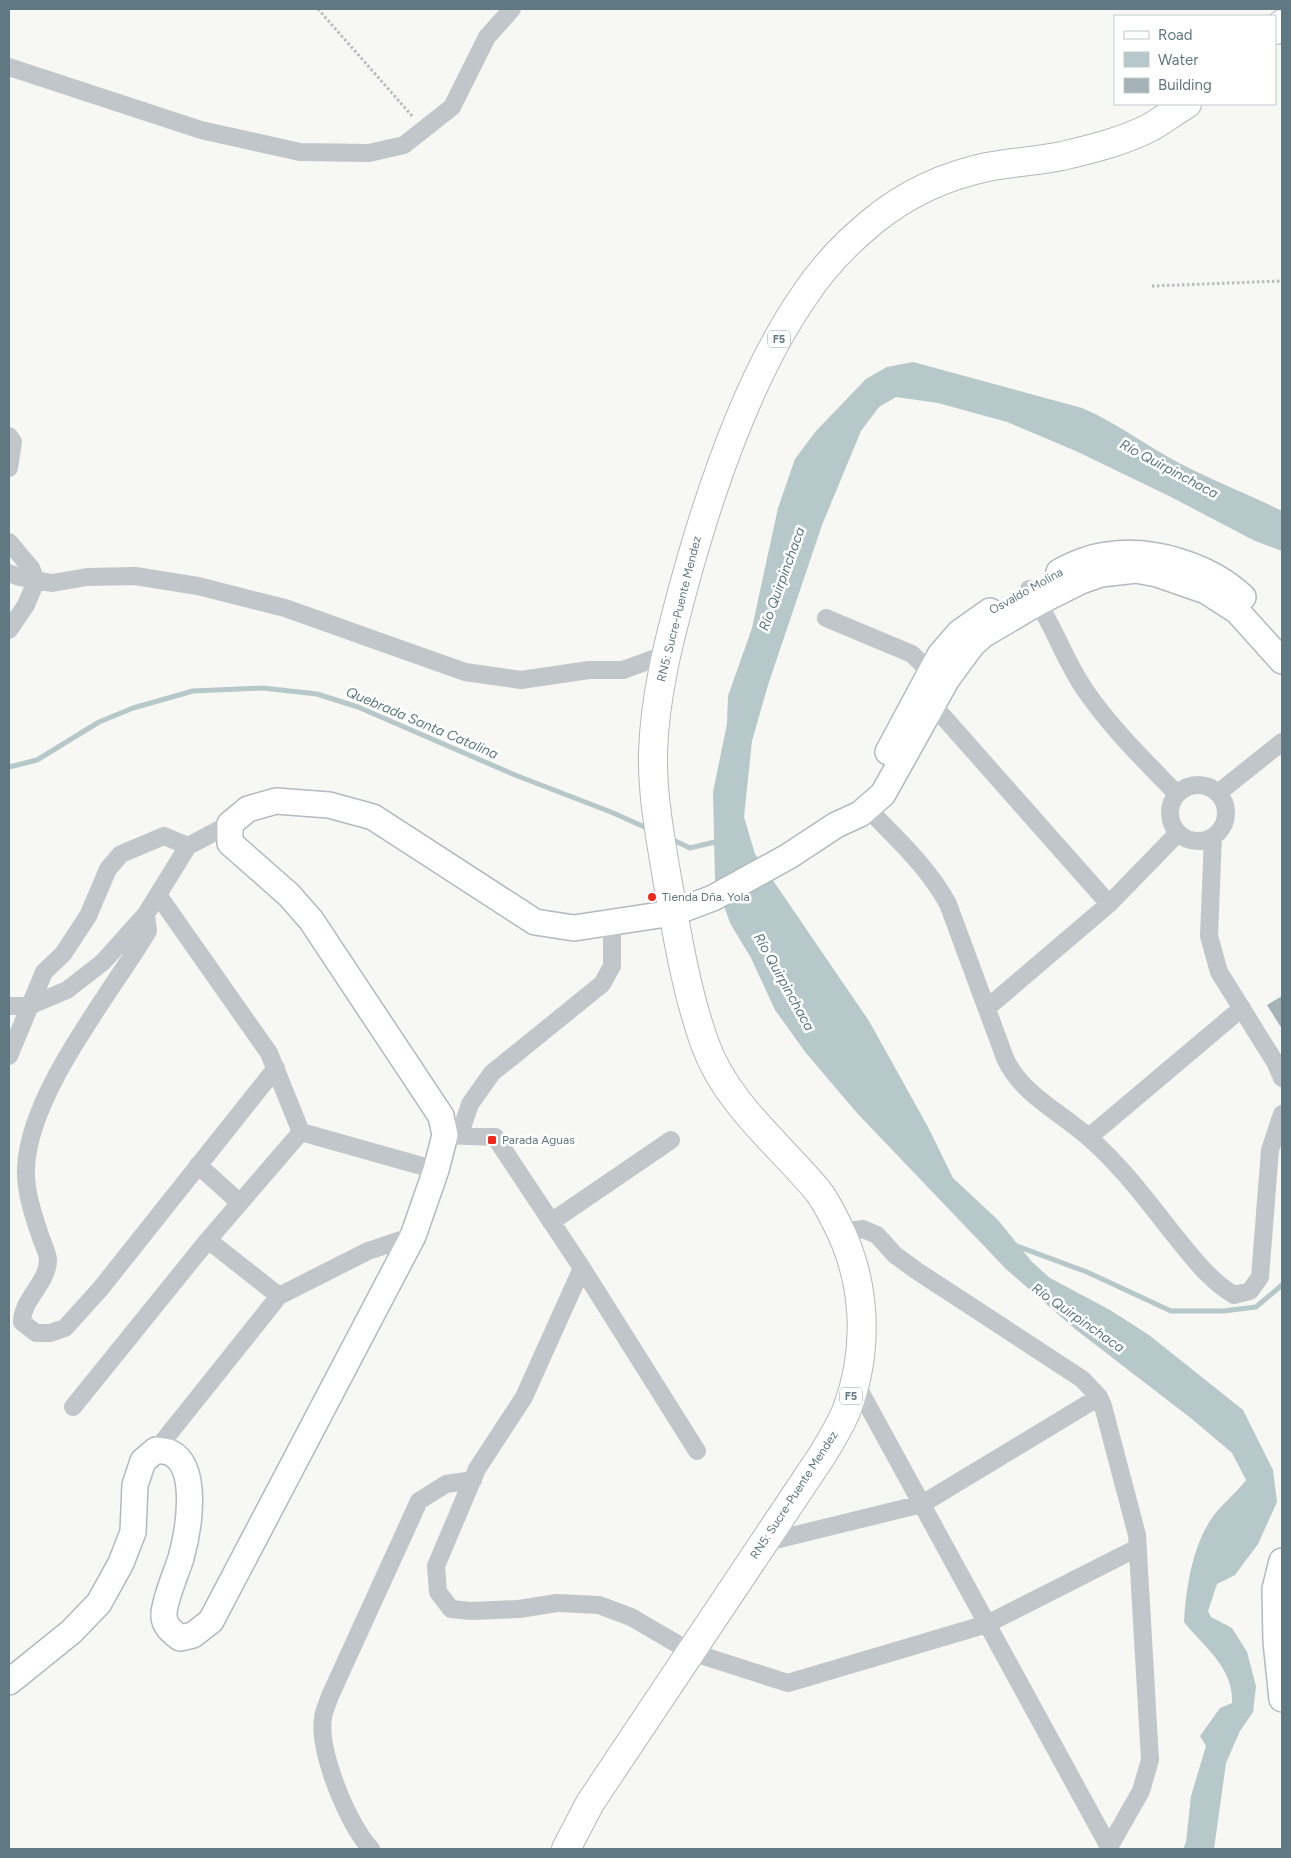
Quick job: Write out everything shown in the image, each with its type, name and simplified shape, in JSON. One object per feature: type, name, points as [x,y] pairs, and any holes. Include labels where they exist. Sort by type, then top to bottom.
[{"type":"highway","name":"RN5: Sucre-Puente Mendez","points":[[566,1849],[590,1803],[823,1454],[846,1412],[855,1382],[860,1353],[862,1313],[858,1280],[842,1232],[822,1195],[742,1107],[720,1076],[707,1049],[695,1014],[673,913],[656,809],[653,754],[657,696],[664,655],[699,531],[738,424],[768,358],[803,297],[840,250],[878,217],[911,194],[953,176],[987,167],[1060,157],[1114,142],[1150,128],[1185,105]]},
{"type":"street","points":[[9,67],[201,130],[300,152],[369,153],[404,145],[452,107],[487,36],[512,9]]},
{"type":"street","points":[[9,436],[13,442],[9,468]]},
{"type":"street","points":[[9,542],[31,568],[36,580],[26,605],[9,630]]},
{"type":"street","name":"Osvaldo Molina","points":[[836,825],[853,810],[870,788],[939,676],[940,655],[959,633],[991,610],[1034,595],[1075,564],[1106,555],[1143,554],[1181,563],[1215,576],[1236,591],[1269,630],[1282,659]]},
{"type":"street","points":[[9,573],[52,584],[86,577],[135,576],[198,586],[285,608],[465,672],[520,680],[589,670],[623,670],[664,655]]},
{"type":"street","points":[[1034,595],[1084,689],[1124,739],[1177,794]]},
{"type":"street","points":[[826,618],[912,654],[939,676]]},
{"type":"street","points":[[9,1006],[29,1006],[67,990],[103,962],[146,914],[188,846],[230,824],[248,809],[276,801],[329,805],[373,817],[535,922],[574,928],[673,913],[713,898],[789,856],[836,825],[868,809],[883,794],[924,702],[1109,904]]},
{"type":"street","points":[[1218,793],[1282,742]]},
{"type":"street","points":[[1193,785],[1202,785],[1218,793],[1227,808],[1227,816],[1220,832],[1213,837],[1195,841],[1178,833],[1170,818],[1170,809],[1177,794],[1193,785]]},
{"type":"street","points":[[868,809],[904,845],[939,888],[948,904],[1010,1070],[1016,1079],[1089,1137],[1136,1188],[1204,1272],[1218,1286],[1234,1295],[1250,1291],[1260,1277],[1270,1150],[1282,1114]]},
{"type":"street","points":[[230,824],[230,843],[289,896],[311,920],[453,1135]]},
{"type":"street","points":[[987,1008],[1109,904],[1178,833]]},
{"type":"street","points":[[9,1056],[44,972],[63,954],[83,924],[108,869],[121,854],[164,836],[188,846]]},
{"type":"street","points":[[1213,837],[1209,936],[1219,972],[1276,1062],[1282,1078]]},
{"type":"street","points":[[158,895],[269,1053],[301,1132]]},
{"type":"street","points":[[146,914],[148,931],[57,1073],[38,1118],[29,1146],[26,1169],[30,1207],[48,1260],[43,1278],[22,1312],[22,1322],[36,1333],[50,1333],[66,1328],[101,1288],[276,1068]]},
{"type":"street","points":[[156,1450],[171,1452],[179,1459],[188,1477],[190,1513],[182,1555],[164,1614],[168,1628],[180,1638],[193,1635],[211,1621],[413,1236],[436,1170],[470,1104],[492,1073],[602,984],[612,966],[612,922]]},
{"type":"street","points":[[1089,1137],[1242,1008]]},
{"type":"street","points":[[301,1132],[436,1170]]},
{"type":"street","points":[[73,1407],[208,1240],[301,1132]]},
{"type":"street","points":[[453,1135],[495,1137],[582,1268],[697,1452]]},
{"type":"street","points":[[551,1222],[671,1140]]},
{"type":"street","points":[[198,1165],[240,1203]]},
{"type":"street","points":[[842,1232],[863,1229],[878,1235],[895,1255],[1082,1379],[1099,1397],[1134,1526],[1150,1760],[1141,1791],[1108,1848]]},
{"type":"street","points":[[9,1682],[71,1632],[99,1602],[122,1563],[133,1532],[135,1485],[143,1461],[156,1450],[279,1296],[368,1251],[413,1236]]},
{"type":"street","points":[[208,1240],[279,1296]]},
{"type":"street","points":[[582,1268],[524,1397],[477,1469],[436,1566],[438,1592],[451,1609],[471,1611],[519,1609],[558,1603],[599,1606],[631,1617],[691,1652],[788,1683],[987,1624],[1137,1548]]},
{"type":"street","points":[[855,1382],[1108,1848]]},
{"type":"street","points":[[764,1543],[922,1504],[1099,1397]]},
{"type":"street","points":[[371,1849],[346,1808],[324,1751],[323,1718],[330,1696],[419,1501],[446,1484],[473,1480]]},
{"type":"street","points":[[1282,1561],[1275,1589],[1276,1642],[1282,1699]]},
{"type":"path","points":[[318,9],[424,129]]},
{"type":"path","points":[[1152,286],[1282,281]]},
{"type":"water","name":"Río Quirpinchaca","points":[[913,362],[1082,408],[1111,422],[1181,464],[1282,511],[1282,551],[1255,541],[1171,497],[1078,452],[1007,422],[938,403],[896,397],[879,407],[861,431],[822,525],[768,685],[752,741],[744,817],[755,854],[869,1021],[928,1127],[953,1178],[998,1220],[1032,1262],[1050,1278],[1110,1310],[1149,1335],[1243,1410],[1273,1470],[1277,1502],[1258,1544],[1235,1575],[1217,1584],[1208,1611],[1211,1617],[1232,1628],[1247,1652],[1256,1686],[1253,1712],[1240,1731],[1226,1763],[1214,1849],[1183,1849],[1186,1842],[1191,1796],[1206,1746],[1200,1736],[1220,1708],[1232,1703],[1231,1690],[1223,1669],[1184,1622],[1185,1609],[1188,1582],[1194,1556],[1204,1532],[1217,1511],[1246,1480],[1232,1453],[1192,1419],[1075,1329],[1006,1269],[857,1113],[806,1053],[775,1010],[751,958],[730,923],[715,880],[713,792],[727,724],[728,696],[752,628],[778,508],[795,459],[816,431],[866,379],[887,367]]},
{"type":"building","points":[[1282,996],[1282,1029],[1267,1005]]},
{"type":"waterway","name":"Quebrada Santa Catalina","points":[[9,767],[37,760],[99,722],[133,708],[193,691],[263,688],[317,694],[358,707],[515,775],[611,812],[649,829]]},
{"type":"waterway","name":"Quebrada Santa Catalina","points":[[671,839],[690,848],[719,841]]},
{"type":"waterway","points":[[1014,1245],[1087,1272],[1171,1311],[1223,1311],[1256,1307],[1282,1285]]},
{"type":"place","name":"Tienda Dña. Yola","points":[[652,897]]},
{"type":"place","name":"Parada Aguas","points":[[492,1140]]}]
